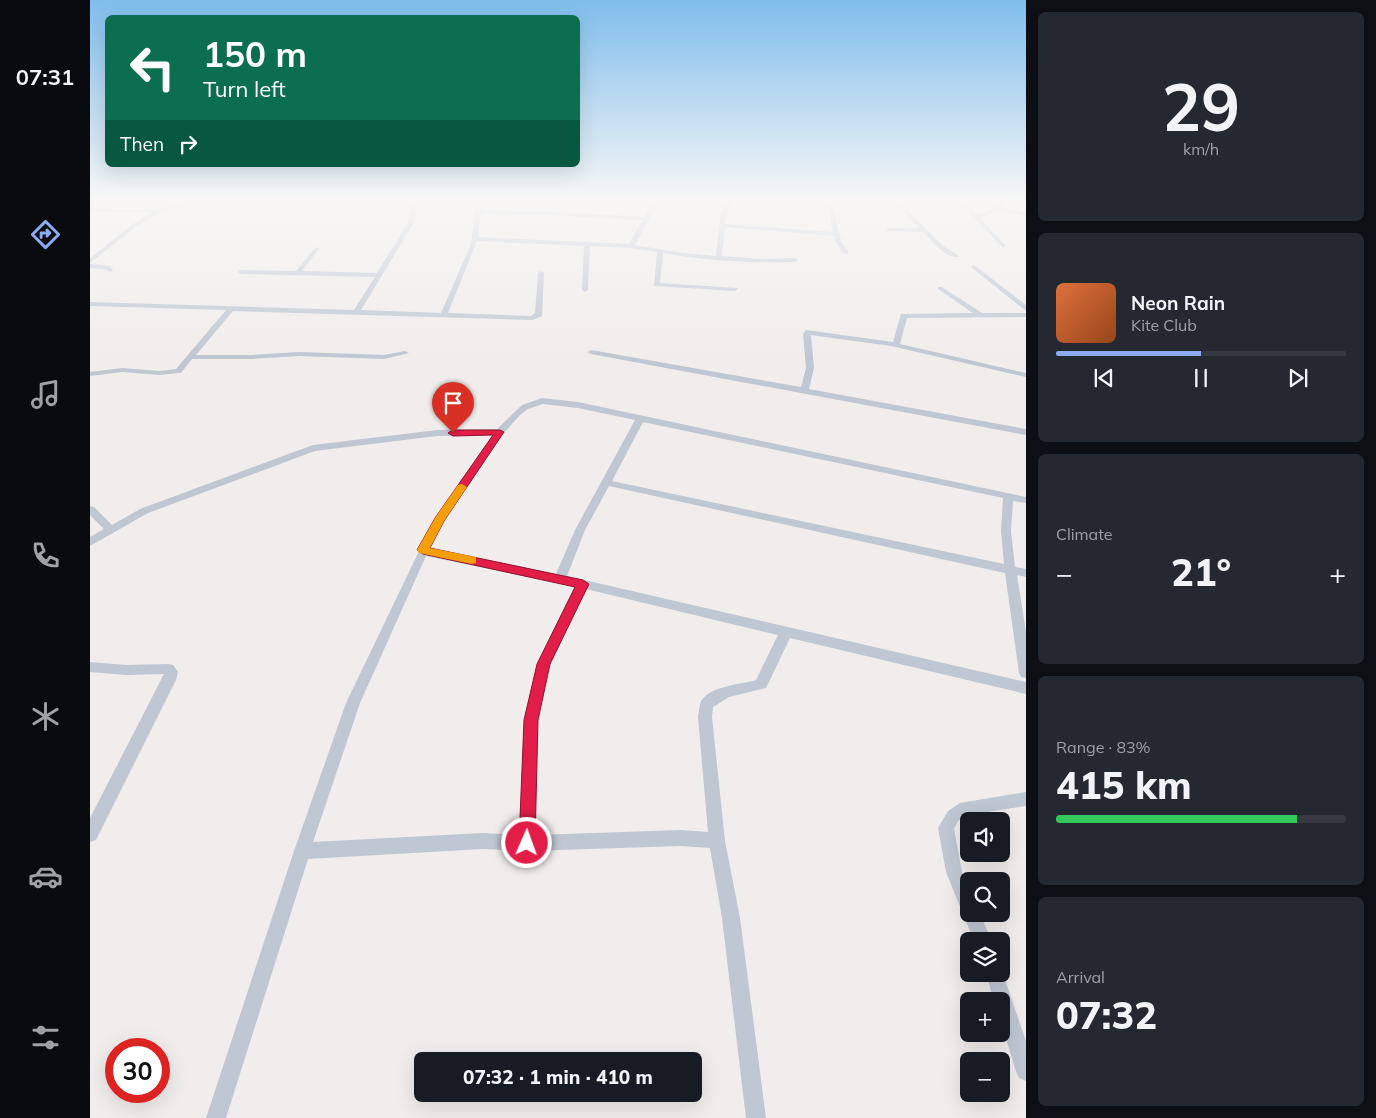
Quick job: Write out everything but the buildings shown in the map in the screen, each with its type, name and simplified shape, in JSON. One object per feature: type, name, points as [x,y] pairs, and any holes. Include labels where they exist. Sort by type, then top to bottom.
[{"type":"street","points":[[90,262],[101,253]]},
{"type":"street","points":[[297,274],[313,253]]},
{"type":"street","points":[[356,313],[393,253]]},
{"type":"street","points":[[444,315],[469,253]]},
{"type":"street","points":[[585,290],[587,253]]},
{"type":"street","points":[[660,253],[656,285],[735,289]]},
{"type":"street","points":[[681,253],[762,261],[795,260]]},
{"type":"street","points":[[951,253],[956,256]]},
{"type":"street","points":[[90,266],[107,267],[110,270]]},
{"type":"street","points":[[974,267],[1026,309]]},
{"type":"street","points":[[241,272],[379,276]]},
{"type":"street","points":[[90,304],[536,317],[539,314],[541,273]]},
{"type":"street","points":[[940,288],[980,315]]},
{"type":"street","points":[[90,374],[122,370],[172,372],[182,368],[231,309]]},
{"type":"street","points":[[896,345],[904,316],[1026,315]]},
{"type":"street","points":[[805,390],[810,368],[806,334],[809,332],[896,345],[1026,374]]},
{"type":"street","points":[[592,352],[1026,432]]},
{"type":"street","points":[[190,357],[251,357],[300,354],[384,357],[405,353]]},
{"type":"street","points":[[216,1118],[352,703],[423,550],[439,520],[500,432],[525,407],[542,401],[578,405],[640,420],[743,439],[1026,500]]},
{"type":"street","points":[[560,579],[580,530],[640,420]]},
{"type":"street","points":[[90,542],[144,511],[313,448],[437,433],[500,432]]},
{"type":"street","points":[[606,483],[1026,573]]},
{"type":"street","points":[[1008,496],[1006,531],[1026,673]]},
{"type":"street","points":[[90,508],[110,529]]},
{"type":"street","points":[[423,550],[583,584],[1026,688]]},
{"type":"street","points":[[527,843],[531,720],[544,664],[583,584]]},
{"type":"street","points":[[756,1118],[731,918],[717,842],[706,717],[707,704],[730,689],[761,684],[786,632]]},
{"type":"street","points":[[90,667],[126,670],[168,669],[171,672],[90,834]]},
{"type":"street","points":[[960,886],[954,872],[946,828],[953,816],[966,808],[1026,799]]},
{"type":"street","points":[[302,851],[483,841],[527,843],[681,838],[717,842]]},
{"type":"street","points":[[998,982],[1026,1071]]},
{"type":"slow traffic","points":[[462,487],[439,520],[423,550],[472,560]]},
{"type":"route","points":[[453,433],[500,432],[439,520],[423,550],[583,584],[554,640],[544,664],[531,720],[527,843]]}]
